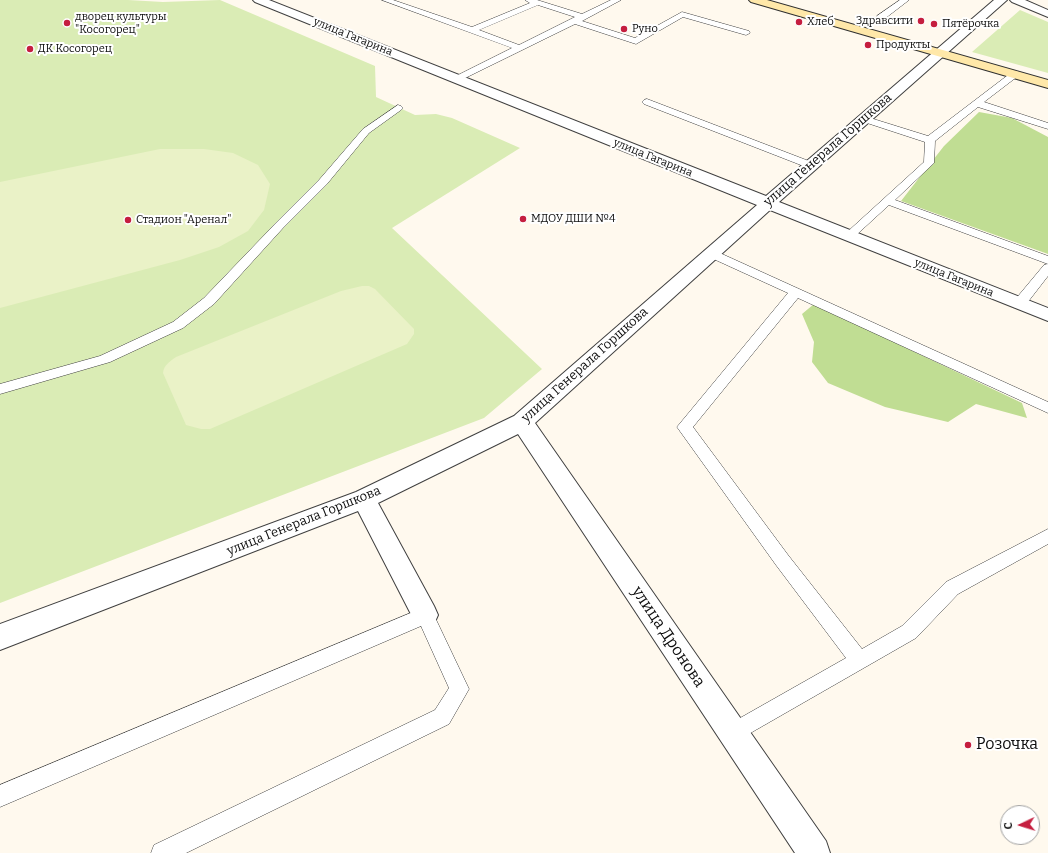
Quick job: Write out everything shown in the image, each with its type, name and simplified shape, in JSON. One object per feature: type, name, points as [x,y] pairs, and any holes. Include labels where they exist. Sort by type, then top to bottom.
[{"type":"street","name":"улица Гагарина","points":[[260,0],[766,204],[1048,315]]},
{"type":"street","points":[[755,0],[1048,84]]},
{"type":"street","name":"улица Генерала Горшкова","points":[[0,637],[364,499],[522,422],[810,165],[1001,0]]},
{"type":"street","points":[[1016,0],[1046,12]]},
{"type":"street","name":"улица Дронова","points":[[522,422],[814,853]]},
{"type":"street","points":[[364,499],[425,615]]},
{"type":"lane","points":[[386,0],[519,48]]},
{"type":"lane","points":[[529,0],[636,41],[682,14],[746,33]]},
{"type":"lane","points":[[457,79],[617,0]]},
{"type":"lane","points":[[880,18],[900,1]]},
{"type":"lane","points":[[472,30],[538,3]]},
{"type":"lane","points":[[849,236],[929,163],[930,140],[1015,74]]},
{"type":"lane","points":[[647,102],[810,165]]},
{"type":"lane","points":[[977,103],[1048,126]]},
{"type":"lane","points":[[0,389],[105,359],[178,325],[209,301],[279,226],[323,182],[366,131],[398,108]]},
{"type":"lane","points":[[864,119],[930,140]]},
{"type":"lane","points":[[888,201],[1048,260]]},
{"type":"lane","points":[[711,253],[1048,408]]},
{"type":"lane","points":[[1019,304],[1048,268]]},
{"type":"lane","points":[[796,292],[685,427],[782,560],[860,661]]},
{"type":"lane","points":[[733,733],[909,632],[952,588],[1048,536]]},
{"type":"lane","points":[[0,796],[425,615],[459,689],[442,717],[162,853]]},
{"type":"green space","points":[[0,0],[128,0],[163,2],[220,0],[375,66],[376,97],[415,115],[436,114],[452,118],[520,148],[392,228],[542,369],[484,418],[0,603]]},
{"type":"green space","points":[[1020,10],[1048,22],[1048,73],[972,52]]},
{"type":"green space","points":[[979,112],[1012,118],[1048,137],[1048,254],[901,201],[944,146]]},
{"type":"green space","name":"Стадион \"Аренал\"","points":[[160,149],[204,149],[233,153],[258,165],[270,184],[264,210],[248,231],[219,247],[180,260],[0,308],[0,182]]},
{"type":"green space","points":[[362,286],[369,286],[375,289],[414,329],[414,334],[407,344],[210,429],[201,429],[186,425],[163,373],[171,360],[341,291]]},
{"type":"green space","points":[[814,304],[1022,403],[1027,418],[976,404],[948,422],[885,407],[828,383],[812,362],[814,342],[802,314]]},
{"type":"place","name":"Здравсити","points":[[921,21]]},
{"type":"place","name":"Хлеб","points":[[799,22]]},
{"type":"place","name":"дворец культуры \"Косогорец\"","points":[[67,23]]},
{"type":"place","name":"Пятёрочка","points":[[934,24]]},
{"type":"place","name":"Руно","points":[[624,29]]},
{"type":"place","name":"Продукты","points":[[868,45]]},
{"type":"place","name":"ДК Косогорец","points":[[30,49]]},
{"type":"place","name":"МДОУ ДШИ №4","points":[[523,219]]},
{"type":"place","name":"Стадион \"Аренал\"","points":[[128,220]]},
{"type":"place","name":"Розочка","points":[[968,745]]}]
